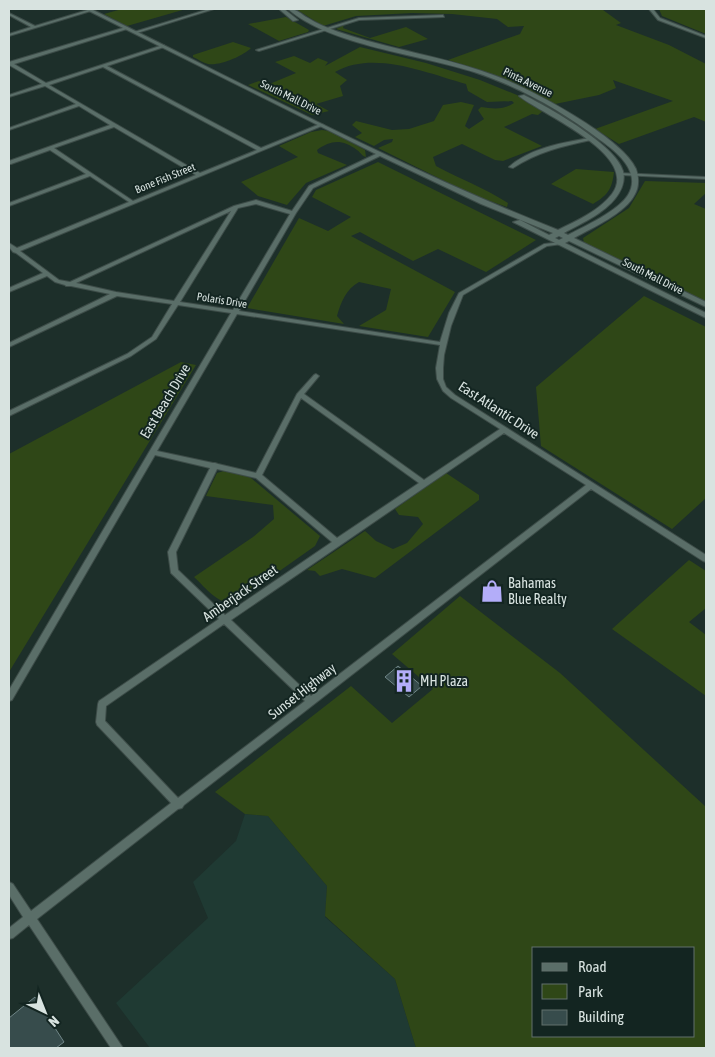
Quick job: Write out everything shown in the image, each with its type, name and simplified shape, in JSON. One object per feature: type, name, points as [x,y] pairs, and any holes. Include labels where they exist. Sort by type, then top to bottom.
[{"type":"street","points":[[131,30],[156,20],[198,9]]},
{"type":"street","points":[[9,64],[212,9]]},
{"type":"street","name":"Pinta Avenue","points":[[280,9],[288,16],[319,32],[471,75],[531,101],[589,139],[615,160],[622,174]]},
{"type":"street","name":"Pinta Avenue","points":[[290,9],[326,29],[477,71],[540,98],[576,120],[622,154],[631,164],[634,175]]},
{"type":"street","points":[[651,9],[658,18],[706,37]]},
{"type":"street","points":[[9,35],[90,10]]},
{"type":"street","name":"South Mall Drive","points":[[90,10],[380,154],[484,203],[569,238],[706,305]]},
{"type":"street","points":[[9,14],[34,28]]},
{"type":"street","points":[[258,50],[359,19],[443,16]]},
{"type":"street","points":[[156,20],[162,23]]},
{"type":"street","points":[[9,96],[163,46]]},
{"type":"street","points":[[9,64],[199,175]]},
{"type":"street","points":[[103,66],[260,150]]},
{"type":"street","points":[[471,75],[477,71]]},
{"type":"street","points":[[9,128],[78,105]]},
{"type":"street","points":[[9,164],[114,125]]},
{"type":"street","name":"Bone Fish Street","points":[[15,251],[322,125]]},
{"type":"street","points":[[510,167],[551,147],[589,139]]},
{"type":"street","points":[[51,148],[132,202]]},
{"type":"street","name":"East Beach Drive","points":[[9,697],[293,213],[311,187],[380,154]]},
{"type":"street","points":[[9,205],[90,174]]},
{"type":"street","points":[[548,242],[558,233],[609,201],[618,190],[622,174],[706,178]]},
{"type":"street","points":[[560,243],[628,200],[634,184],[634,175]]},
{"type":"street","points":[[68,285],[236,207],[256,202],[293,213]]},
{"type":"street","name":"South Mall Drive","points":[[484,203],[487,207],[548,242],[560,243],[706,316]]},
{"type":"street","points":[[9,414],[142,348],[154,338],[236,207]]},
{"type":"street","name":"East Atlantic Drive","points":[[548,242],[463,292],[458,299],[443,344],[438,375],[443,388],[504,430],[706,559]]},
{"type":"street","name":"Polaris Drive","points":[[9,246],[46,274],[68,285],[443,344]]},
{"type":"street","points":[[618,271],[626,266]]},
{"type":"street","points":[[9,290],[46,274]]},
{"type":"street","points":[[9,345],[116,294]]},
{"type":"street","points":[[258,476],[300,394],[316,376]]},
{"type":"street","points":[[300,394],[424,483]]},
{"type":"street","name":"Amberjack Street","points":[[179,805],[100,722],[102,704],[337,542],[504,430]]},
{"type":"street","points":[[153,452],[258,476],[337,542]]},
{"type":"street","points":[[215,465],[172,552],[174,570],[311,701]]},
{"type":"street","name":"Sunset Highway","points":[[9,934],[179,805],[591,485]]},
{"type":"street","points":[[9,887],[117,1048]]},
{"type":"shaded area","points":[[245,814],[268,816],[327,886],[325,917],[395,979],[416,1048],[150,1048],[116,1003],[208,918],[193,882],[236,841]]},
{"type":"green space","points":[[122,9],[186,9],[127,26],[104,14]]},
{"type":"green space","points":[[296,9],[622,9],[603,10],[621,23],[616,25],[669,45],[706,64],[706,122],[694,117],[619,144],[595,129],[673,101],[613,80],[616,88],[599,95],[555,104],[504,78],[448,60],[520,34],[524,26],[508,27],[497,19],[452,14],[412,13],[356,16],[323,26]]},
{"type":"green space","points":[[659,9],[706,9],[706,34],[662,16]]},
{"type":"green space","points":[[286,17],[309,30],[308,32],[279,41],[248,24]]},
{"type":"green space","points":[[344,25],[343,28],[370,38],[406,27],[428,39],[399,47],[336,29]]},
{"type":"green space","points":[[233,42],[251,48],[237,57],[213,64],[204,63],[193,57],[193,55]]},
{"type":"green space","points":[[360,47],[426,63],[480,80],[517,95],[543,111],[538,115],[532,114],[504,127],[542,146],[503,161],[495,160],[462,144],[433,157],[436,166],[508,203],[507,207],[473,195],[378,148],[392,142],[393,139],[384,140],[374,146],[355,137],[362,133],[352,125],[356,121],[392,130],[409,129],[434,121],[443,105],[461,102],[474,105],[465,126],[469,129],[484,119],[478,110],[481,107],[502,108],[514,103],[512,101],[487,102],[468,91],[466,84],[417,70],[383,63],[366,63],[350,66],[335,72],[347,80],[340,86],[343,96],[316,104],[329,111],[312,115],[248,85],[259,81],[267,85],[296,73],[275,62],[294,56],[310,63],[318,58],[328,62],[325,66]]},
{"type":"green space","points":[[330,131],[365,150],[366,157],[352,146],[337,142],[327,144],[317,150],[318,153],[347,165],[306,183],[287,205],[258,196],[241,182],[298,157],[279,146],[311,132]]},
{"type":"green space","points":[[378,162],[536,240],[486,272],[438,249],[413,261],[360,232],[351,236],[455,292],[428,337],[359,326],[386,310],[391,289],[359,282],[347,292],[340,306],[337,316],[344,324],[247,308],[299,218],[328,231],[351,217],[312,197],[316,190]]},
{"type":"green space","points":[[576,169],[614,172],[612,183],[602,198],[593,204],[551,184]]},
{"type":"green space","points":[[645,181],[706,183],[706,193],[694,204],[706,209],[706,303],[584,243],[583,238],[629,208]]},
{"type":"green space","points":[[644,296],[706,327],[706,498],[672,529],[541,446],[536,387]]},
{"type":"green space","points":[[181,362],[196,365],[9,672],[9,454]]},
{"type":"green space","points":[[227,470],[251,478],[320,536],[315,546],[234,603],[217,598],[194,577],[253,537],[274,519],[273,505],[206,496],[217,473]]},
{"type":"green space","points":[[446,473],[479,495],[479,500],[375,578],[342,569],[320,576],[315,571],[307,570],[365,531],[376,541],[393,549],[407,543],[423,524],[418,517],[399,515],[395,509]]},
{"type":"green space","points":[[689,560],[706,571],[706,608],[689,622],[706,635],[706,696],[612,629]]},
{"type":"green space","points":[[460,596],[560,673],[706,807],[706,1048],[416,1048],[395,979],[325,916],[327,886],[268,816],[245,814],[215,792],[351,686],[392,723],[433,689],[392,654]]},
{"type":"building","name":"MH Plaza","points":[[398,666],[422,686],[409,697],[385,677]]},
{"type":"building","points":[[35,997],[64,1042],[56,1048],[9,1048],[9,1018]]},
{"type":"place","name":"Bahamas Blue Realty","points":[[492,591]]},
{"type":"place","name":"MH Plaza","points":[[404,681]]}]
